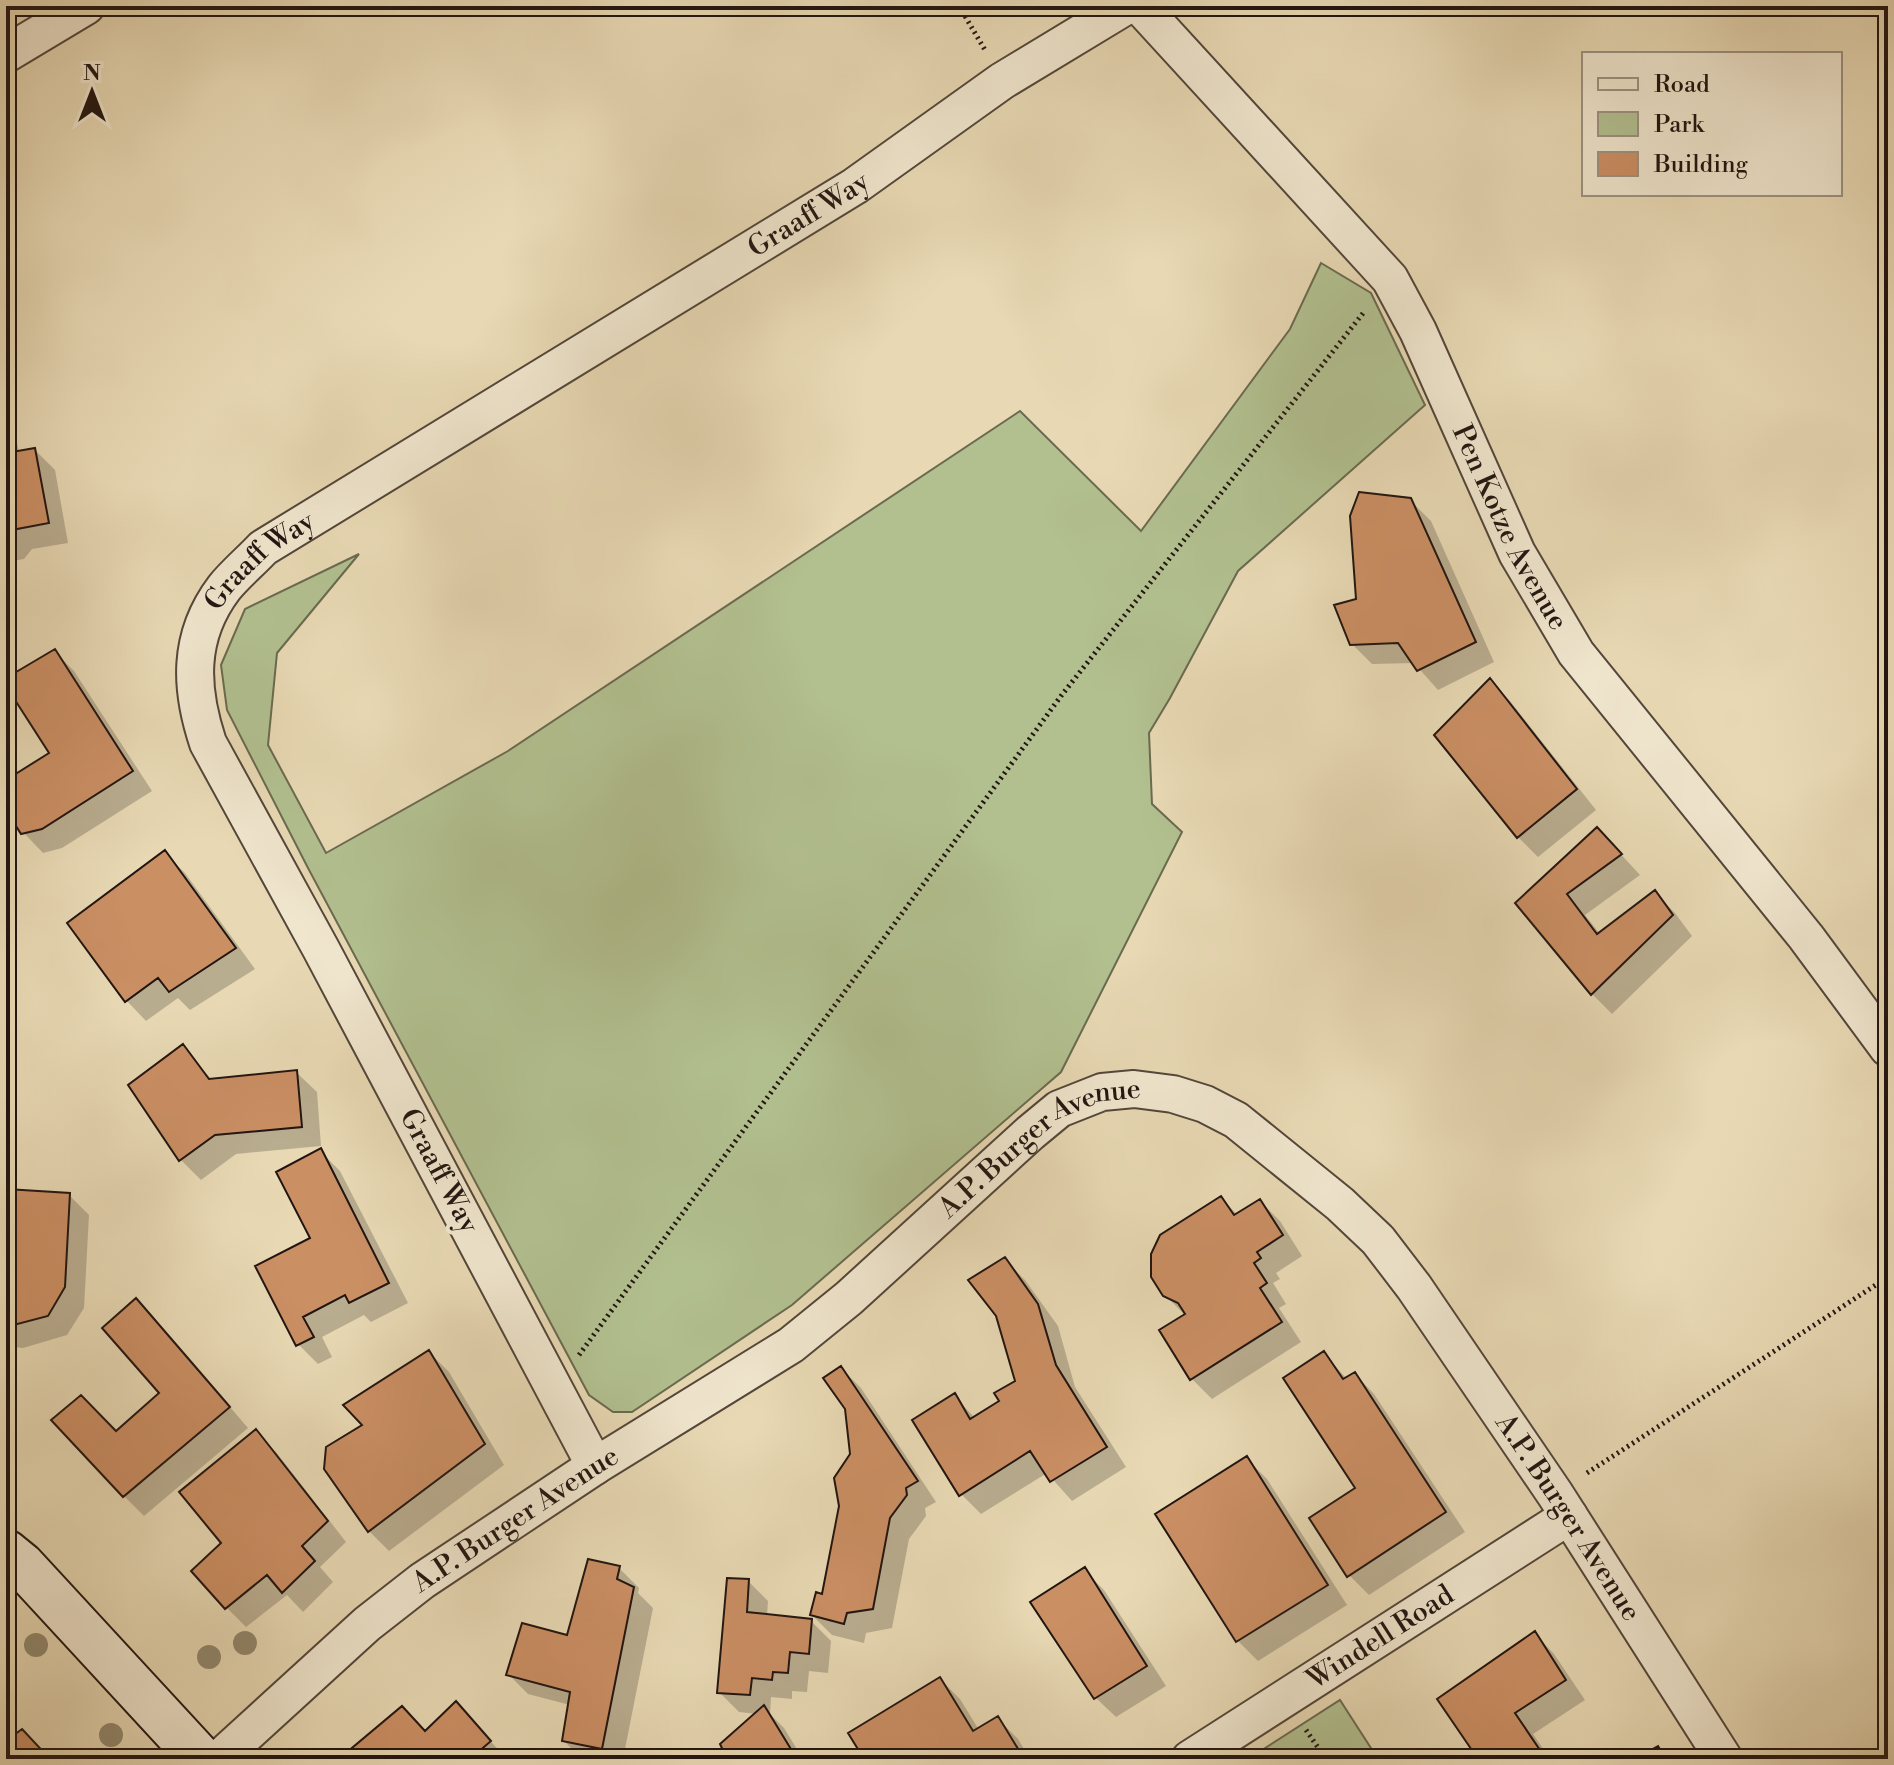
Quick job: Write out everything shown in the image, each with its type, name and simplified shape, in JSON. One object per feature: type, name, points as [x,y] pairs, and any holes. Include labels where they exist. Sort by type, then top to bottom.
[{"type":"street","points":[[6,54],[86,6]]},
{"type":"street","name":"Graaff Way","points":[[595,1466],[328,962],[208,743],[197,710],[193,680],[196,653],[206,617],[224,588],[263,548],[855,186],[1002,81],[1126,6]]},
{"type":"street","name":"Pen Kotze Avenue","points":[[1140,6],[1390,279],[1418,331],[1517,553],[1576,653],[1806,937],[1888,1048]]},
{"type":"street","name":"A.P. Burger Avenue","points":[[219,1759],[367,1624],[422,1581],[595,1466],[791,1345],[849,1298],[1059,1109],[1102,1092],[1134,1089],[1173,1094],[1236,1120],[1340,1204],[1378,1240],[1414,1287],[1562,1505],[1724,1759]]},
{"type":"street","name":"Windell Road","points":[[1190,1759],[1562,1505]]},
{"type":"street","points":[[11,1550],[201,1759]]},
{"type":"path","points":[[959,6],[1002,81]]},
{"type":"path","points":[[554,1389],[1061,696],[1390,279]]},
{"type":"path","points":[[1562,1505],[1888,1277]]},
{"type":"green space","points":[[1321,263],[1371,293],[1425,405],[1238,571],[1149,733],[1152,804],[1182,832],[1061,1072],[792,1305],[632,1412],[613,1412],[589,1395],[227,710],[221,665],[245,609],[359,554],[277,653],[268,745],[326,853],[508,751],[1020,411],[1141,531],[1290,329]]},
{"type":"green space","points":[[1340,1700],[1378,1759],[1248,1759]]},
{"type":"building","points":[[35,448],[49,523],[12,530],[6,537],[6,453]]},
{"type":"building","points":[[1359,492],[1411,498],[1476,642],[1417,671],[1398,643],[1350,645],[1334,605],[1356,599],[1350,516]]},
{"type":"building","points":[[55,649],[133,771],[42,829],[21,834],[6,810],[6,780],[49,753],[6,686],[6,678]]},
{"type":"building","points":[[1490,678],[1577,789],[1517,838],[1434,735]]},
{"type":"building","points":[[1597,827],[1622,854],[1567,894],[1597,934],[1655,890],[1673,915],[1591,995],[1515,903]]},
{"type":"building","points":[[165,850],[236,948],[169,992],[158,978],[125,1002],[67,923]]},
{"type":"building","points":[[183,1044],[209,1079],[297,1070],[302,1127],[215,1135],[179,1161],[128,1085]]},
{"type":"building","points":[[321,1148],[389,1283],[349,1303],[345,1295],[303,1317],[314,1337],[296,1346],[255,1266],[310,1238],[276,1172]]},
{"type":"building","points":[[6,1189],[70,1193],[65,1287],[48,1316],[6,1327]]},
{"type":"building","points":[[1221,1196],[1234,1215],[1260,1199],[1283,1235],[1257,1252],[1261,1258],[1254,1263],[1267,1283],[1260,1288],[1282,1322],[1190,1380],[1159,1330],[1185,1314],[1178,1303],[1163,1296],[1151,1277],[1151,1254],[1160,1235]]},
{"type":"building","points":[[1005,1257],[1038,1304],[1056,1365],[1107,1447],[1050,1482],[1030,1451],[959,1496],[912,1420],[955,1393],[970,1419],[999,1401],[994,1393],[1015,1381],[996,1316],[968,1280]]},
{"type":"building","points":[[136,1298],[230,1407],[123,1497],[51,1420],[81,1395],[116,1431],[159,1393],[102,1328]]},
{"type":"building","points":[[429,1350],[485,1444],[368,1532],[324,1469],[326,1447],[362,1425],[343,1405]]},
{"type":"building","points":[[1324,1351],[1343,1379],[1355,1372],[1446,1512],[1347,1577],[1309,1518],[1355,1488],[1283,1378]]},
{"type":"building","points":[[841,1366],[918,1481],[906,1488],[907,1495],[890,1518],[873,1609],[847,1613],[844,1624],[810,1615],[816,1592],[822,1594],[839,1506],[834,1478],[850,1454],[845,1409],[823,1378]]},
{"type":"building","points":[[256,1429],[328,1521],[302,1546],[315,1561],[282,1593],[267,1575],[225,1609],[191,1571],[221,1543],[179,1492]]},
{"type":"building","points":[[1247,1456],[1328,1585],[1236,1642],[1155,1514]]},
{"type":"building","points":[[588,1559],[620,1566],[617,1579],[634,1587],[602,1749],[562,1741],[570,1692],[506,1675],[522,1623],[567,1635]]},
{"type":"building","points":[[1085,1567],[1147,1666],[1094,1699],[1030,1602]]},
{"type":"building","points":[[727,1578],[749,1579],[747,1612],[812,1619],[809,1654],[790,1652],[788,1673],[773,1672],[772,1680],[752,1678],[750,1695],[717,1693]]},
{"type":"building","points":[[1535,1631],[1566,1680],[1515,1713],[1546,1759],[1478,1759],[1437,1699]]},
{"type":"building","points":[[940,1677],[973,1731],[998,1716],[1023,1757],[864,1759],[848,1733]]},
{"type":"building","points":[[456,1701],[491,1741],[470,1759],[351,1759],[346,1753],[402,1706],[425,1731]]},
{"type":"building","points":[[764,1705],[797,1759],[727,1759],[720,1744]]},
{"type":"building","points":[[22,1729],[50,1759],[6,1759],[6,1741]]},
{"type":"building","points":[[1658,1746],[1666,1759],[1635,1759]]}]
